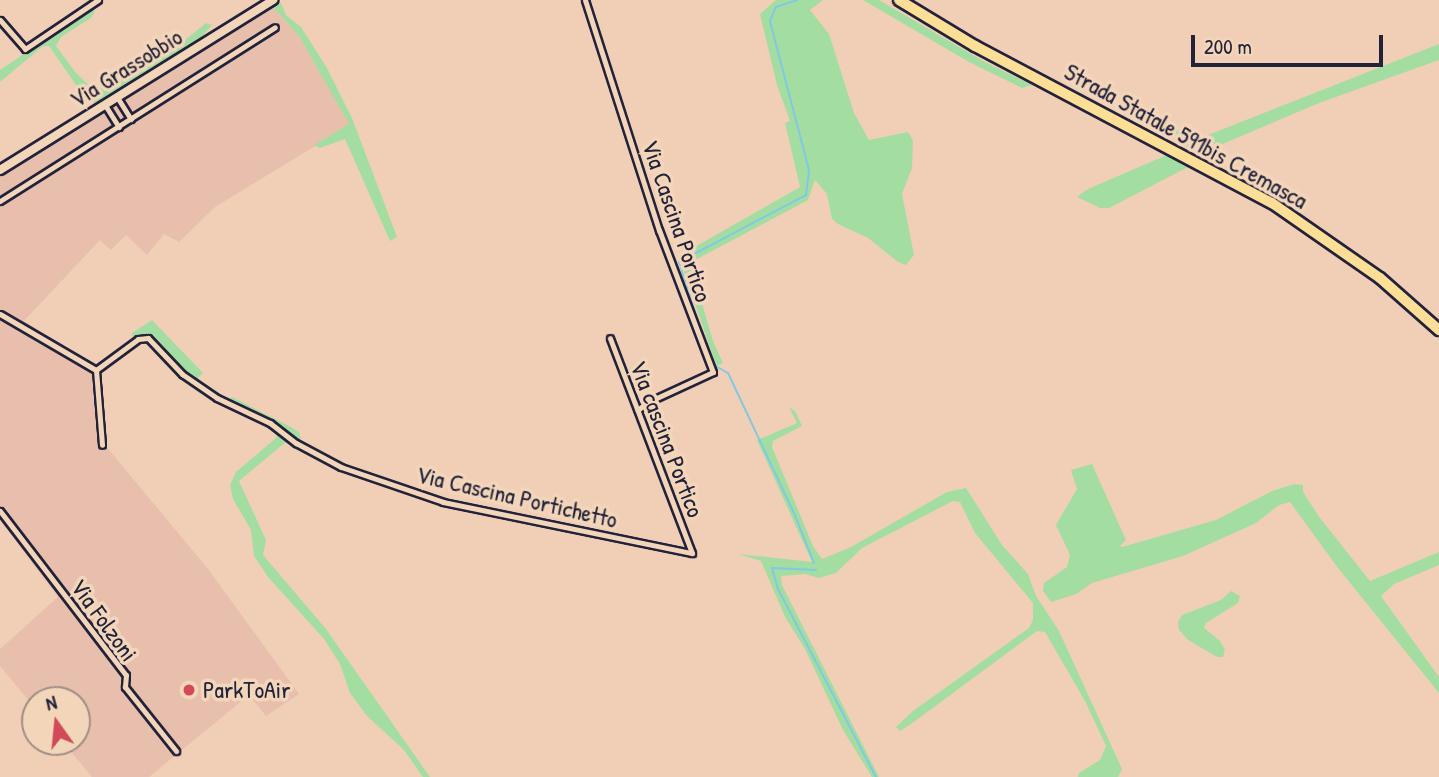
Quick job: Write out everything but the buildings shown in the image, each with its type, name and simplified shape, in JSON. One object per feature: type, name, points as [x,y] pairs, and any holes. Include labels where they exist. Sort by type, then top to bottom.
[{"type":"highway","name":"Strada Statale 591bis Cremasca","points":[[899,0],[975,46],[1272,203],[1348,254],[1439,330]]},
{"type":"street","points":[[0,20],[25,49],[98,0]]},
{"type":"street","name":"Via Grassobbio","points":[[0,170],[270,0]]},
{"type":"street","name":"Via Cascina Portico","points":[[585,0],[659,230],[713,372],[646,403],[638,410]]},
{"type":"street","points":[[0,201],[275,27]]},
{"type":"street","points":[[117,97],[131,120]]},
{"type":"street","points":[[104,105],[119,127]]},
{"type":"street","points":[[0,314],[96,370],[102,445]]},
{"type":"street","name":"Via Cascina Portichetto","points":[[96,370],[109,357],[144,336],[182,374],[217,398],[270,424],[296,443],[341,467],[443,502],[692,553]]},
{"type":"street","name":"Via cascina Portico","points":[[610,338],[692,553]]},
{"type":"street","name":"Via Folzoni","points":[[0,511],[126,675],[125,687],[176,751]]},
{"type":"shaded area","points":[[271,5],[299,36],[350,125],[215,207],[179,242],[164,234],[147,255],[126,235],[111,250],[100,240],[24,321],[100,368],[105,445],[208,569],[299,694],[266,716],[249,695],[149,777],[92,777],[75,756],[91,756],[91,686],[21,686],[21,691],[0,666],[0,649],[58,597],[0,520],[0,173]]},
{"type":"green space","points":[[776,0],[823,0],[810,10],[829,34],[854,113],[869,140],[908,132],[913,140],[912,168],[902,194],[914,255],[906,265],[898,262],[868,238],[838,224],[832,219],[827,194],[815,180],[808,200],[697,259],[691,266],[713,341],[723,363],[716,366],[679,256],[800,187],[785,123],[790,121],[777,85],[760,14]]},
{"type":"green space","points":[[863,0],[879,0],[983,61],[1032,85],[1022,88],[969,62]]},
{"type":"green space","points":[[281,3],[286,15],[301,27],[327,68],[352,118],[397,237],[390,241],[345,139],[320,148],[314,145],[349,124],[299,36],[271,5]]},
{"type":"green space","points":[[92,8],[95,11],[91,18],[61,37],[56,46],[76,73],[90,86],[98,88],[113,84],[167,55],[206,23],[212,25],[201,37],[98,103],[89,101],[83,95],[49,46],[43,46],[0,82],[0,70]]},
{"type":"green space","points":[[1439,44],[1439,60],[1319,103],[1199,154],[1171,136],[1175,129],[1198,136],[1208,135]]},
{"type":"green space","points":[[1167,155],[1190,166],[1109,208],[1100,208],[1077,197],[1088,189]]},
{"type":"green space","points":[[152,320],[203,373],[197,379],[182,371],[160,342],[146,334],[132,339],[132,333]]},
{"type":"green space","points":[[232,397],[291,427],[299,432],[301,439],[287,441],[239,481],[266,540],[263,555],[326,629],[430,777],[423,777],[404,750],[367,716],[350,693],[340,664],[324,639],[268,577],[254,556],[251,530],[233,499],[230,485],[236,472],[276,438],[280,427],[229,400]]},
{"type":"green space","points":[[789,407],[795,411],[802,426],[773,441],[772,447],[813,546],[822,559],[851,547],[947,492],[966,488],[1002,545],[1028,574],[1036,596],[1059,631],[1122,769],[1118,777],[1078,777],[1079,773],[1100,760],[1106,746],[1085,701],[1045,632],[1037,631],[911,724],[900,731],[896,727],[913,711],[1029,628],[1033,620],[1033,603],[975,533],[960,502],[953,501],[862,548],[836,573],[819,578],[805,574],[781,576],[782,585],[879,777],[872,777],[843,730],[805,649],[785,617],[761,561],[738,554],[812,562],[757,440],[797,423]]},
{"type":"green space","points":[[1092,464],[1126,540],[1120,546],[1122,547],[1216,520],[1272,491],[1294,484],[1303,485],[1303,492],[1320,518],[1370,581],[1439,552],[1439,565],[1394,584],[1381,596],[1439,677],[1439,693],[1338,568],[1290,502],[1279,505],[1256,523],[1183,556],[1092,583],[1076,594],[1051,602],[1043,591],[1044,583],[1067,567],[1070,555],[1056,525],[1077,489],[1071,470]]},
{"type":"green space","points":[[1231,591],[1240,596],[1238,603],[1206,623],[1204,628],[1220,641],[1225,650],[1223,657],[1217,657],[1188,640],[1179,630],[1178,622],[1182,615],[1221,600]]},
{"type":"waterway","points":[[705,344],[679,262],[806,195],[809,170],[770,21],[776,7],[798,0]]},
{"type":"waterway","points":[[714,365],[728,373],[794,513],[814,563]]},
{"type":"waterway","points":[[816,570],[772,568],[778,589],[876,777]]},
{"type":"place","name":"ParkToAir","points":[[189,690]]}]
